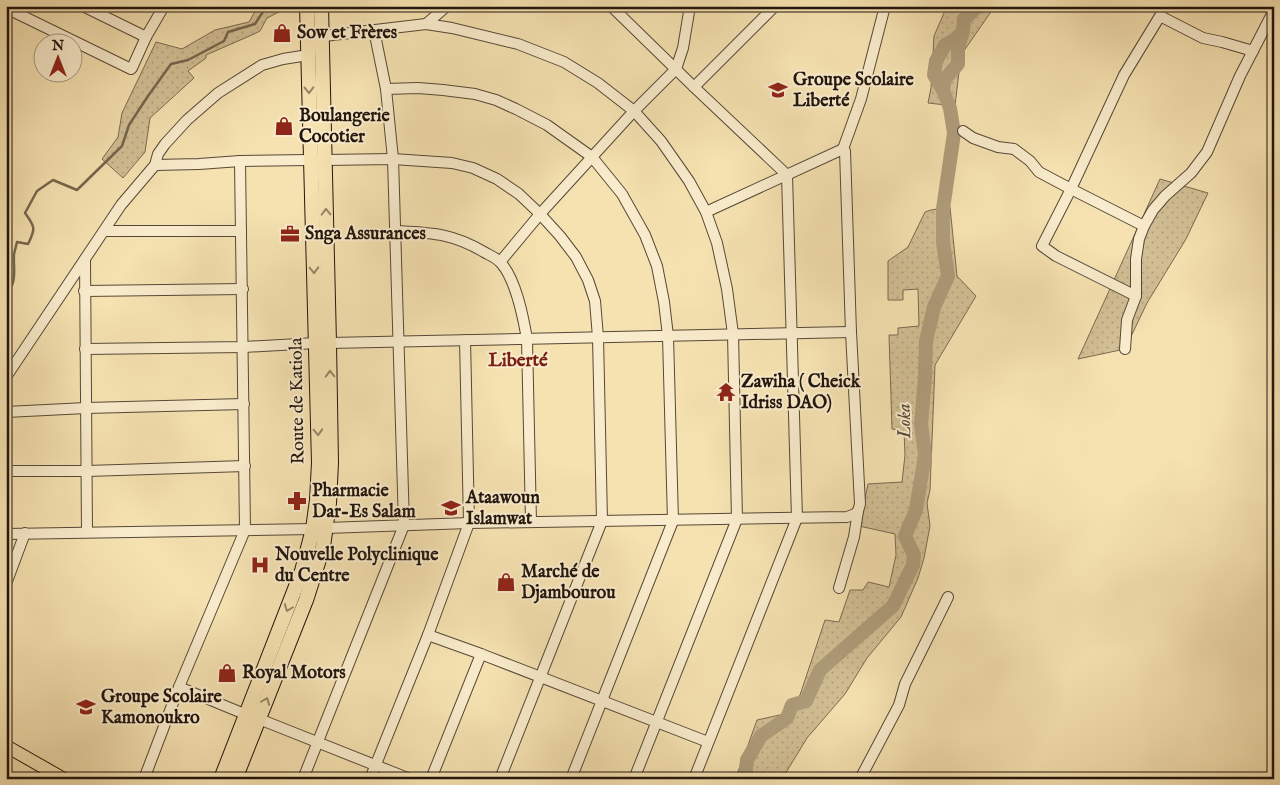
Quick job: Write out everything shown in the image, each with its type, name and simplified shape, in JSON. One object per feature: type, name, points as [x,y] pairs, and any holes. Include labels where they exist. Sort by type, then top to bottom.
[{"type":"highway","name":"Route de Katiola","points":[[235,779],[253,717],[302,571],[320,529],[317,500],[322,343],[315,38],[307,6]]},
{"type":"highway","name":"Route de Katiola","points":[[318,160],[308,56],[315,38],[321,6]]},
{"type":"highway","name":"Route de Katiola","points":[[221,779],[253,717]]},
{"type":"main road","points":[[6,746],[60,778]]},
{"type":"street","points":[[83,6],[146,38]]},
{"type":"street","points":[[13,9],[130,69],[164,6]]},
{"type":"street","points":[[426,24],[447,6]]},
{"type":"street","points":[[610,6],[787,175],[797,518],[694,779]]},
{"type":"street","points":[[500,262],[540,214],[634,111],[676,70],[683,48],[690,6]]},
{"type":"street","points":[[694,87],[775,6]]},
{"type":"street","points":[[839,588],[854,537],[860,504],[844,149],[861,99],[885,6]]},
{"type":"street","points":[[1125,348],[1127,320],[1136,296],[1136,259],[1139,239],[1144,226],[1153,210],[1165,196],[1191,173],[1207,152],[1240,76],[1274,10]]},
{"type":"street","points":[[1136,296],[1056,256],[1042,246],[1071,189],[1124,75],[1160,16],[1203,38],[1254,51]]},
{"type":"street","points":[[315,38],[426,24],[452,28],[518,44],[564,62],[598,83],[634,111],[661,141],[689,181],[706,212],[717,243],[734,334],[737,519],[634,779]]},
{"type":"street","points":[[304,779],[404,525],[393,159],[386,89],[374,30]]},
{"type":"street","points":[[6,377],[121,205],[155,165],[158,154],[164,144],[187,120],[218,93],[262,65],[283,59],[308,56]]},
{"type":"street","points":[[386,89],[443,90],[475,94],[496,100],[547,125],[592,157],[622,194],[644,234],[657,266],[668,336],[672,521],[571,779]]},
{"type":"street","points":[[963,131],[974,138],[998,147],[1014,149],[1030,161],[1039,172],[1144,226]]},
{"type":"street","points":[[706,212],[844,149]]},
{"type":"street","points":[[155,165],[240,161],[393,159],[452,163],[473,168],[519,194],[560,236],[576,257],[588,280],[594,301],[598,337],[602,522],[500,779]]},
{"type":"street","points":[[144,779],[179,687],[246,530],[240,161]]},
{"type":"street","points":[[104,231],[241,231]]},
{"type":"street","points":[[396,231],[436,233],[452,237],[470,244],[500,262],[508,274],[524,319],[527,339],[531,522]]},
{"type":"street","points":[[85,259],[87,532]]},
{"type":"street","points":[[84,291],[242,289]]},
{"type":"street","points":[[85,349],[851,332]]},
{"type":"street","points":[[370,779],[428,635],[469,523],[465,340]]},
{"type":"street","points":[[6,412],[244,404]]},
{"type":"street","points":[[6,471],[87,471],[246,466]]},
{"type":"street","points":[[6,534],[320,529],[469,523],[847,517],[858,511]]},
{"type":"street","points":[[6,584],[25,534]]},
{"type":"street","points":[[860,779],[899,705],[905,684],[948,597]]},
{"type":"street","points":[[428,635],[708,742]]},
{"type":"street","points":[[431,779],[481,654]]},
{"type":"street","points":[[179,687],[410,779]]},
{"type":"shaded area","points":[[258,6],[291,6],[267,18],[260,31],[206,55],[206,58],[188,71],[194,78],[150,118],[145,152],[123,178],[102,159],[118,137],[122,113],[156,42],[182,49],[215,30],[249,22]]},
{"type":"shaded area","points":[[947,6],[995,6],[961,55],[955,106],[928,103],[931,88],[934,36]]},
{"type":"shaded area","points":[[1160,179],[1208,193],[1186,239],[1147,303],[1125,349],[1078,359]]},
{"type":"shaded area","points":[[950,207],[957,276],[976,296],[935,365],[930,490],[927,503],[930,526],[918,578],[901,617],[867,658],[845,694],[807,738],[782,779],[735,779],[757,720],[784,714],[800,695],[825,620],[839,622],[850,590],[863,590],[868,582],[889,587],[896,555],[895,534],[859,526],[868,484],[902,482],[905,455],[904,431],[892,429],[889,335],[898,335],[898,328],[919,326],[918,289],[903,290],[903,300],[888,300],[888,261],[908,247],[925,212]]},
{"type":"waterway","points":[[6,294],[14,280],[14,254],[17,242],[28,244],[33,231],[32,225],[25,213],[37,191],[53,180],[77,190],[122,146],[129,125],[171,64],[188,60],[224,41],[228,32],[255,24],[266,7],[269,6]]},
{"type":"waterway","name":"Loka","points":[[745,779],[747,760],[761,736],[787,718],[792,705],[806,701],[820,670],[893,606],[913,565],[914,555],[905,536],[916,510],[925,455],[921,424],[926,341],[934,307],[948,276],[943,242],[943,209],[954,133],[950,108],[943,90],[945,79],[958,64],[958,48],[964,19],[978,6]]},
{"type":"waterway","points":[[943,90],[934,75],[936,61],[945,45],[956,39],[963,31]]},
{"type":"place","name":"Sow et Frères","points":[[282,33]]},
{"type":"place","name":"Groupe Scolaire Liberté","points":[[778,90]]},
{"type":"place","name":"Boulangerie Cocotier","points":[[284,126]]},
{"type":"place","name":"Snga Assurances","points":[[290,234]]},
{"type":"place","name":"Zawiha ( Cheick Idriss DAO)","points":[[726,392]]},
{"type":"place","name":"Pharmacie Dar-Es Salam","points":[[297,501]]},
{"type":"place","name":"Ataawoun Islamwat","points":[[451,508]]},
{"type":"place","name":"Nouvelle Polyclinique du Centre","points":[[260,565]]},
{"type":"place","name":"Marché de Djambourou","points":[[506,582]]},
{"type":"place","name":"Royal Motors","points":[[227,673]]},
{"type":"place","name":"Groupe Scolaire Kamonoukro","points":[[86,707]]},
{"type":"district","name":"Liberté","points":[[518,361]]}]
